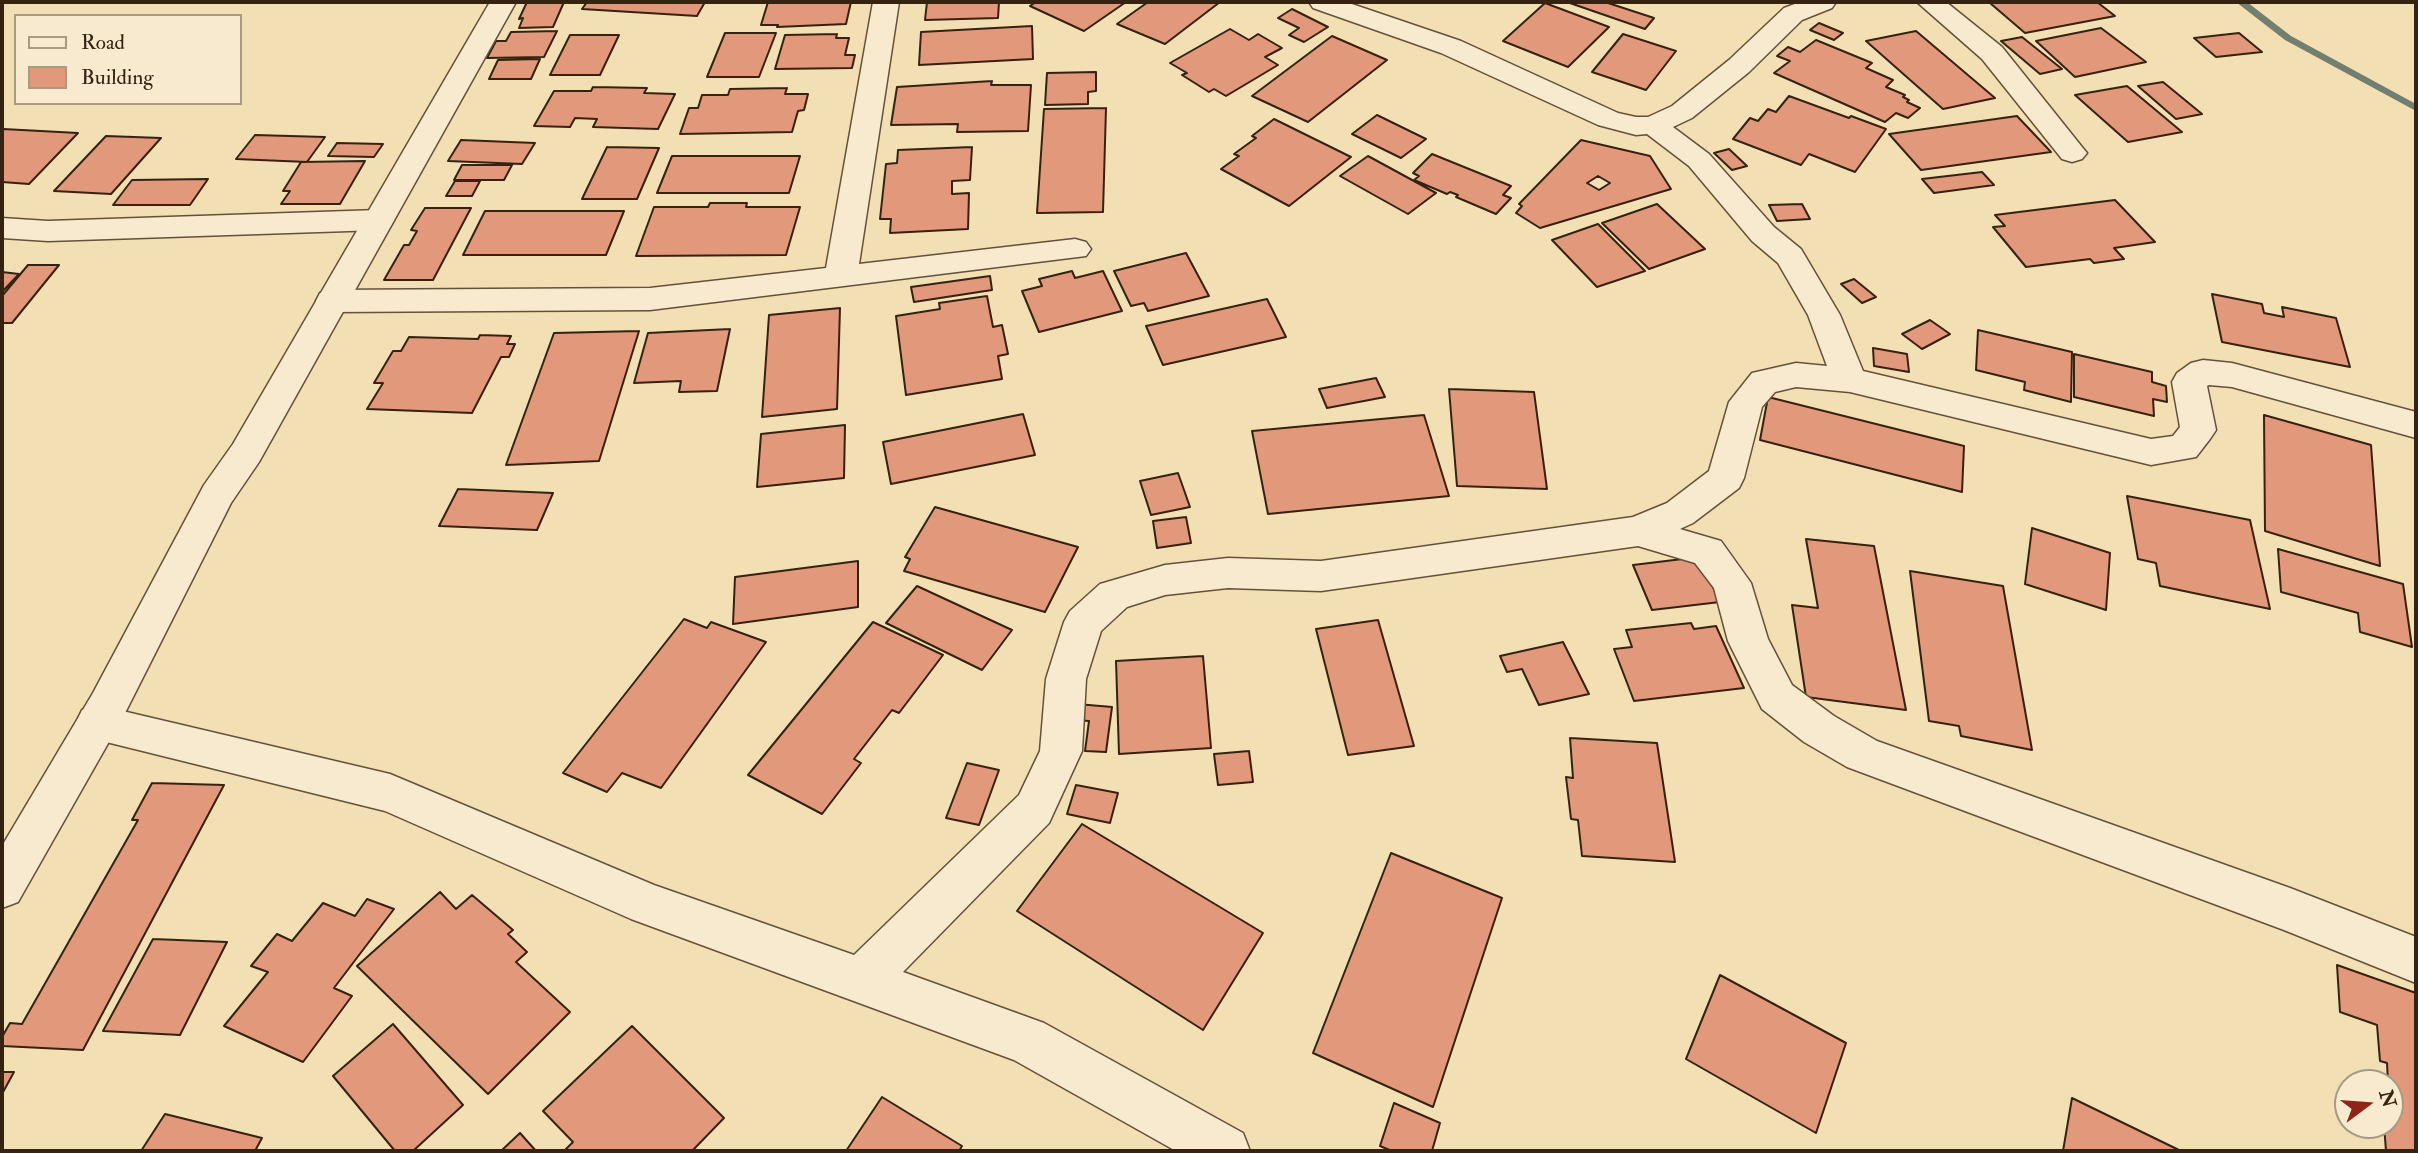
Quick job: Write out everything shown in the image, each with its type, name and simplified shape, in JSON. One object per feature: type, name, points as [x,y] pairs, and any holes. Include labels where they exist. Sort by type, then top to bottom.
[{"type":"street","points":[[2,887],[97,723],[217,495],[246,453],[503,2]]},
{"type":"street","points":[[841,276],[886,2]]},
{"type":"street","points":[[1322,2],[1451,47],[1608,119],[1636,126],[1654,125],[1682,112],[1739,66],[1793,14],[1823,2]]},
{"type":"street","points":[[1930,2],[1992,53],[2072,152]]},
{"type":"street","points":[[1654,125],[1699,160],[1763,234],[1790,257],[1824,315],[1850,380]]},
{"type":"street","points":[[2,229],[48,231],[379,220]]},
{"type":"street","points":[[332,301],[650,299],[1075,249]]},
{"type":"street","points":[[861,981],[1034,809],[1061,751],[1066,679],[1084,622],[1114,595],[1165,580],[1228,573],[1321,576],[1638,531],[1679,513],[1726,478],[1746,402],[1764,382],[1796,375],[1850,380],[2151,452],[2183,448],[2198,430],[2189,382],[2203,372],[2232,375],[2416,425]]},
{"type":"street","points":[[1638,531],[1708,552],[1732,583],[1748,642],[1777,697],[1819,729],[1862,754],[2290,910],[2416,960]]},
{"type":"street","points":[[97,723],[390,793],[647,904],[1027,1040],[1225,1151]]},
{"type":"building","points":[[527,2],[564,2],[553,27],[519,28],[523,18],[519,19]]},
{"type":"building","points":[[587,2],[705,2],[697,16],[582,9]]},
{"type":"building","points":[[768,2],[851,2],[846,24],[777,27],[778,25],[761,25]]},
{"type":"building","points":[[927,2],[999,2],[998,18],[925,20]]},
{"type":"building","points":[[1036,2],[1126,2],[1084,31],[1030,6]]},
{"type":"building","points":[[1148,2],[1220,2],[1165,44],[1117,24]]},
{"type":"building","points":[[1567,2],[1605,2],[1654,18],[1645,29]]},
{"type":"building","points":[[2097,2],[2115,16],[2025,33],[1990,3]]},
{"type":"building","points":[[1545,3],[1609,27],[1568,67],[1503,41]]},
{"type":"building","points":[[1292,9],[1328,27],[1304,42],[1289,35],[1299,28],[1278,18]]},
{"type":"building","points":[[1819,23],[1843,33],[1834,40],[1810,30]]},
{"type":"building","points":[[1032,26],[1033,59],[919,65],[921,32]]},
{"type":"building","points":[[2101,28],[2146,62],[2075,77],[2036,41]]},
{"type":"building","points":[[1230,29],[1249,40],[1258,34],[1282,48],[1265,57],[1278,65],[1226,96],[1214,89],[1209,92],[1182,75],[1187,73],[1170,63]]},
{"type":"building","points":[[557,31],[544,57],[487,58],[496,41],[506,41],[511,32]]},
{"type":"building","points":[[1916,31],[1995,98],[1943,109],[1866,41]]},
{"type":"building","points":[[725,33],[776,33],[759,77],[707,77]]},
{"type":"building","points":[[2239,33],[2262,52],[2216,57],[2194,38]]},
{"type":"building","points":[[837,34],[836,38],[849,38],[845,55],[855,55],[852,68],[775,69],[785,35]]},
{"type":"building","points":[[1623,34],[1676,51],[1646,90],[1592,72]]},
{"type":"building","points":[[570,35],[619,35],[600,75],[550,75]]},
{"type":"building","points":[[1332,36],[1387,60],[1308,122],[1252,96]]},
{"type":"building","points":[[2022,37],[2062,69],[2040,74],[2001,41]]},
{"type":"building","points":[[1816,40],[1872,63],[1866,68],[1893,80],[1886,87],[1905,95],[1903,97],[1909,100],[1907,102],[1920,108],[1908,118],[1896,113],[1885,122],[1774,73],[1790,61],[1777,56],[1788,47],[1800,52]]},
{"type":"building","points":[[540,59],[531,79],[489,79],[498,60]]},
{"type":"building","points":[[1096,72],[1096,91],[1088,92],[1088,104],[1045,105],[1047,73]]},
{"type":"building","points":[[992,81],[991,85],[1031,85],[1028,131],[957,132],[958,124],[891,125],[897,87]]},
{"type":"building","points":[[2163,82],[2202,114],[2176,119],[2138,86]]},
{"type":"building","points":[[2127,86],[2182,132],[2128,142],[2075,95]]},
{"type":"building","points":[[593,87],[647,88],[644,93],[675,94],[658,129],[593,127],[597,119],[575,118],[570,127],[534,126],[554,91],[591,91]]},
{"type":"building","points":[[787,88],[785,94],[808,94],[804,110],[798,111],[792,132],[680,134],[689,108],[698,108],[702,95],[728,95],[730,89]]},
{"type":"building","points":[[1789,96],[1886,129],[1855,172],[1809,154],[1801,165],[1733,139],[1750,118],[1758,121],[1768,109],[1776,112]]},
{"type":"building","points":[[1106,108],[1103,212],[1037,213],[1044,109]]},
{"type":"building","points":[[1377,115],[1426,139],[1401,158],[1352,134]]},
{"type":"building","points":[[2017,116],[2051,152],[1921,170],[1889,134]]},
{"type":"building","points":[[1274,119],[1351,157],[1289,206],[1221,169],[1239,156],[1234,154],[1256,138],[1252,136]]},
{"type":"building","points":[[3,129],[78,133],[29,184],[2,182]]},
{"type":"building","points":[[255,135],[325,137],[307,162],[236,159]]},
{"type":"building","points":[[106,136],[161,138],[111,194],[54,191]]},
{"type":"building","points":[[461,140],[535,143],[522,164],[448,161]]},
{"type":"building","points":[[1581,140],[1650,156],[1671,189],[1540,228],[1516,213],[1522,206],[1519,204]],"holes":[[[1598,176],[1610,183],[1599,190],[1587,183]]]},
{"type":"building","points":[[337,143],[383,144],[374,157],[328,156]]},
{"type":"building","points":[[607,147],[659,148],[637,199],[582,199]]},
{"type":"building","points":[[972,147],[970,180],[952,181],[952,194],[969,193],[968,229],[890,233],[891,219],[880,219],[886,164],[897,163],[898,150]]},
{"type":"building","points":[[1729,149],[1747,166],[1732,170],[1714,153]]},
{"type":"building","points":[[1432,154],[1511,186],[1503,195],[1511,198],[1496,214],[1456,197],[1458,195],[1450,192],[1447,194],[1414,180],[1419,176],[1413,173]]},
{"type":"building","points":[[672,156],[800,156],[789,193],[657,193]]},
{"type":"building","points":[[1368,156],[1436,193],[1408,214],[1340,176]]},
{"type":"building","points":[[365,161],[340,204],[281,204],[290,191],[283,191],[301,162]]},
{"type":"building","points":[[462,165],[512,165],[504,180],[454,180]]},
{"type":"building","points":[[1982,172],[1994,185],[1934,193],[1922,179]]},
{"type":"building","points":[[208,179],[190,205],[113,205],[132,180]]},
{"type":"building","points":[[455,181],[480,181],[472,196],[446,196]]},
{"type":"building","points":[[2115,200],[2155,242],[2114,248],[2124,259],[2094,263],[2090,259],[2026,267],[1993,227],[2005,226],[1995,215]]},
{"type":"building","points":[[710,203],[747,203],[746,207],[800,207],[786,255],[636,256],[654,207],[708,207]]},
{"type":"building","points":[[1657,204],[1705,249],[1649,269],[1602,223]]},
{"type":"building","points":[[1802,204],[1810,219],[1777,221],[1769,205]]},
{"type":"building","points":[[425,208],[471,208],[433,280],[384,280],[404,245],[409,245],[417,231],[411,230]]},
{"type":"building","points":[[485,211],[624,211],[606,255],[463,255]]},
{"type":"building","points":[[1598,224],[1645,271],[1597,287],[1552,240]]},
{"type":"building","points":[[1186,253],[1209,296],[1148,311],[1144,303],[1131,306],[1114,271]]},
{"type":"building","points":[[28,265],[59,265],[12,323],[2,323],[2,296]]},
{"type":"building","points":[[1072,271],[1075,278],[1103,271],[1122,311],[1039,332],[1022,291],[1042,286],[1039,279]]},
{"type":"building","points":[[2,272],[19,274],[2,292]]},
{"type":"building","points":[[990,276],[992,290],[914,302],[911,287]]},
{"type":"building","points":[[1854,279],[1876,297],[1862,303],[1841,284]]},
{"type":"building","points":[[2212,294],[2262,304],[2264,313],[2284,317],[2282,307],[2336,318],[2350,367],[2222,342]]},
{"type":"building","points":[[987,296],[993,327],[1002,325],[1008,354],[998,356],[1002,379],[906,395],[896,316],[940,309],[939,303]]},
{"type":"building","points":[[1267,299],[1286,337],[1163,365],[1146,326]]},
{"type":"building","points":[[840,308],[837,409],[762,417],[769,315]]},
{"type":"building","points":[[1930,320],[1950,334],[1922,349],[1902,334]]},
{"type":"building","points":[[730,329],[717,391],[679,392],[681,381],[634,383],[648,333]]},
{"type":"building","points":[[1978,330],[2072,352],[2071,402],[2024,390],[2025,382],[1976,370]]},
{"type":"building","points":[[639,331],[599,461],[506,465],[554,333]]},
{"type":"building","points":[[480,335],[511,336],[507,344],[515,344],[509,357],[501,357],[472,413],[367,409],[383,383],[374,383],[393,351],[401,351],[409,337],[478,339]]},
{"type":"building","points":[[1873,348],[1907,354],[1909,372],[1874,366]]},
{"type":"building","points":[[2074,354],[2152,372],[2152,382],[2166,386],[2167,402],[2153,399],[2154,416],[2074,397]]},
{"type":"building","points":[[1376,378],[1385,397],[1327,408],[1319,389]]},
{"type":"building","points":[[1449,389],[1534,392],[1547,489],[1457,486]]},
{"type":"building","points":[[1768,397],[1964,446],[1962,492],[1760,440]]},
{"type":"building","points":[[1023,414],[1035,455],[891,484],[883,442]]},
{"type":"building","points":[[1424,415],[1449,496],[1268,514],[1252,431]]},
{"type":"building","points":[[2264,415],[2371,445],[2380,566],[2265,531]]},
{"type":"building","points":[[845,425],[844,478],[757,487],[761,434]]},
{"type":"building","points":[[1178,473],[1190,507],[1151,515],[1140,481]]},
{"type":"building","points":[[458,489],[553,493],[537,530],[439,526]]},
{"type":"building","points":[[2127,496],[2250,520],[2270,609],[2160,586],[2156,563],[2138,559]]},
{"type":"building","points":[[935,507],[1078,547],[1045,612],[904,571],[910,559],[905,557]]},
{"type":"building","points":[[1186,517],[1191,543],[1157,548],[1153,521]]},
{"type":"building","points":[[2032,528],[2110,553],[2106,610],[2025,584]]},
{"type":"building","points":[[1806,539],[1874,546],[1906,710],[1806,697],[1792,605],[1818,608]]},
{"type":"building","points":[[2278,549],[2403,584],[2412,647],[2360,632],[2358,613],[2281,592]]},
{"type":"building","points":[[1699,557],[1720,602],[1652,610],[1633,565]]},
{"type":"building","points":[[858,561],[858,607],[733,624],[735,577]]},
{"type":"building","points":[[1910,571],[2003,586],[2032,750],[1961,736],[1959,726],[1929,721]]},
{"type":"building","points":[[917,586],[1012,630],[982,670],[886,623]]},
{"type":"building","points":[[684,619],[707,628],[711,622],[766,642],[661,788],[622,773],[607,792],[563,773]]},
{"type":"building","points":[[1378,620],[1414,746],[1348,755],[1316,629]]},
{"type":"building","points":[[873,622],[943,655],[899,713],[892,710],[854,759],[861,763],[822,814],[748,775]]},
{"type":"building","points":[[1691,623],[1694,629],[1716,626],[1744,688],[1634,701],[1614,649],[1632,647],[1626,630]]},
{"type":"building","points":[[1563,642],[1589,694],[1539,705],[1522,669],[1507,672],[1500,656]]},
{"type":"building","points":[[1203,656],[1211,748],[1119,754],[1116,661]]},
{"type":"building","points":[[1077,704],[1112,707],[1106,752],[1085,751],[1089,721],[1075,720]]},
{"type":"building","points":[[1570,738],[1657,743],[1675,862],[1582,856],[1578,820],[1571,819],[1566,777],[1573,778]]},
{"type":"building","points":[[1249,751],[1253,782],[1218,785],[1214,754]]},
{"type":"building","points":[[967,763],[999,770],[979,825],[946,818]]},
{"type":"building","points":[[152,783],[224,785],[83,1050],[2,1046],[2,1037],[10,1023],[22,1024],[138,820],[132,820]]},
{"type":"building","points":[[1076,785],[1118,793],[1110,823],[1067,814]]},
{"type":"building","points":[[1082,824],[1263,933],[1203,1030],[1017,911]]},
{"type":"building","points":[[1391,853],[1502,898],[1433,1107],[1313,1053]]},
{"type":"building","points":[[440,892],[456,909],[472,895],[513,930],[508,934],[527,952],[516,962],[570,1012],[488,1094],[357,966]]},
{"type":"building","points":[[367,899],[394,909],[334,988],[352,996],[303,1062],[224,1026],[268,972],[251,966],[277,934],[292,941],[323,903],[355,916]]},
{"type":"building","points":[[153,939],[227,942],[180,1035],[103,1031]]},
{"type":"building","points":[[2337,965],[2416,993],[2416,1151],[2386,1151],[2385,1139],[2404,1139],[2404,1069],[2387,1069],[2387,1063],[2380,1061],[2377,1025],[2340,1012]]},
{"type":"building","points":[[1720,975],[1846,1043],[1816,1133],[1686,1059]]},
{"type":"building","points":[[393,1024],[463,1105],[413,1151],[395,1151],[333,1076]]},
{"type":"building","points":[[632,1026],[724,1118],[692,1151],[564,1151],[573,1142],[543,1111]]},
{"type":"building","points":[[2,1072],[14,1072],[2,1094]]},
{"type":"building","points":[[882,1097],[962,1146],[959,1151],[846,1151]]},
{"type":"building","points":[[2072,1098],[2181,1151],[2063,1151]]},
{"type":"building","points":[[1394,1103],[1440,1123],[1432,1151],[1392,1151],[1380,1146]]},
{"type":"building","points":[[165,1114],[262,1138],[255,1151],[141,1151]]},
{"type":"building","points":[[520,1133],[536,1151],[501,1151]]},
{"type":"waterway","points":[[2241,2],[2288,38],[2416,108]]}]
